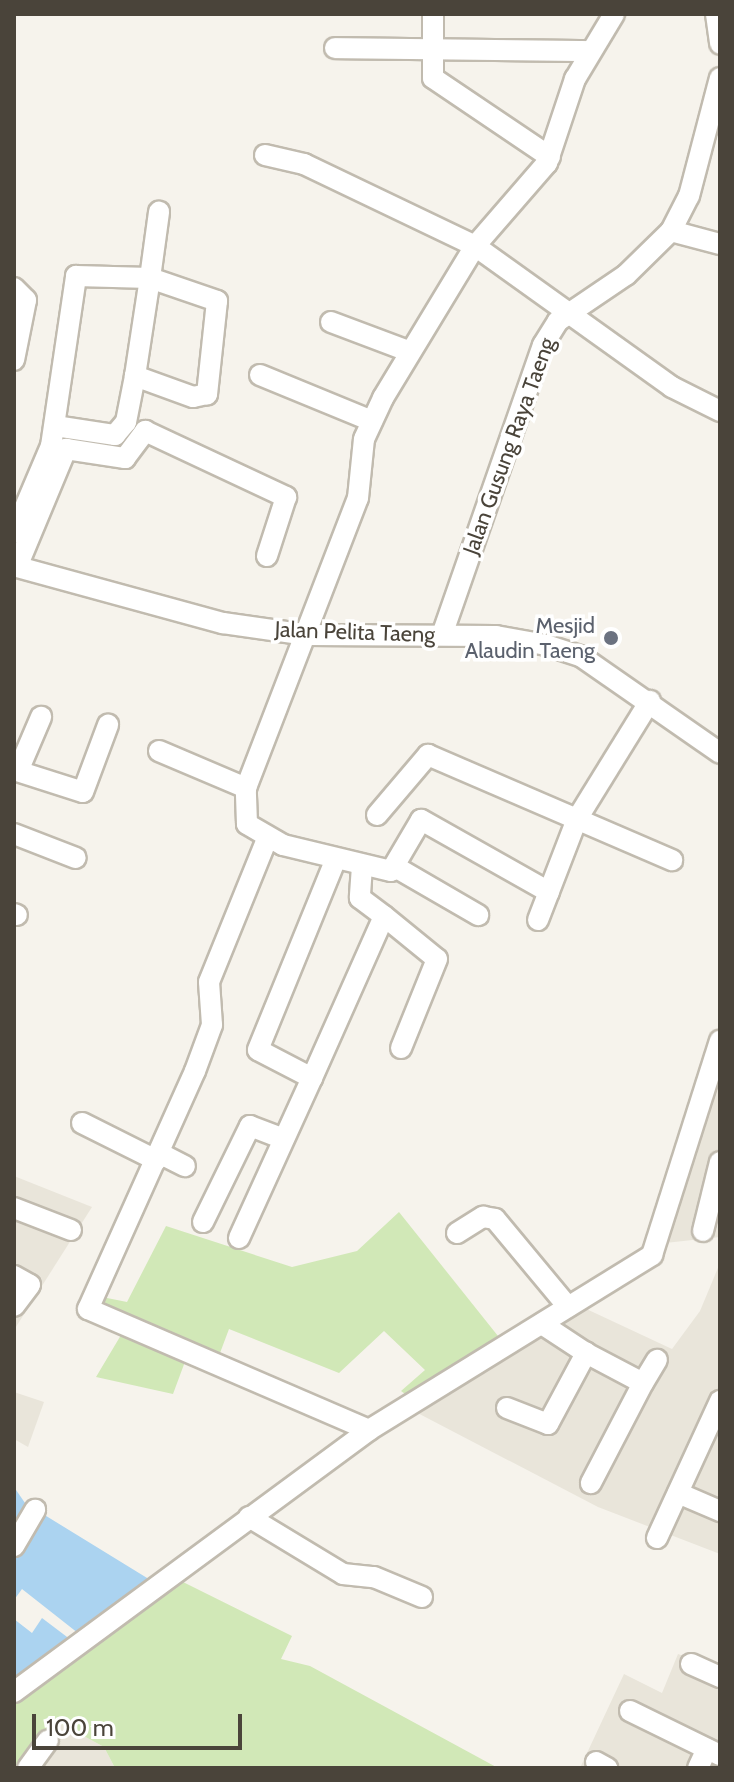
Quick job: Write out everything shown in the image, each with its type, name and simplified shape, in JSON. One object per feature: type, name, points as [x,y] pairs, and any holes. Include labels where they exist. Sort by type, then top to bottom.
[{"type":"street","points":[[433,14],[433,78],[550,157]]},
{"type":"street","points":[[478,915],[397,868],[335,861],[267,839],[247,824],[246,788],[358,498],[372,421],[408,351],[475,246],[550,157],[591,51],[614,14]]},
{"type":"street","points":[[716,14],[720,44]]},
{"type":"street","points":[[335,48],[591,51]]},
{"type":"street","name":"Jalan Gusung Raya Taeng","points":[[442,635],[526,388],[549,333],[571,310],[626,275],[671,231],[689,196],[720,78]]},
{"type":"street","points":[[265,155],[304,164],[475,246],[571,310],[672,387],[720,411]]},
{"type":"street","points":[[55,426],[115,435],[126,422],[159,212]]},
{"type":"street","points":[[671,231],[720,244]]},
{"type":"street","points":[[14,533],[55,426],[76,276],[150,278],[219,303],[215,357],[204,398],[135,376]]},
{"type":"street","points":[[14,288],[26,300],[14,360]]},
{"type":"street","points":[[331,322],[408,351]]},
{"type":"street","points":[[260,375],[372,421]]},
{"type":"street","points":[[16,566],[66,449],[125,458],[145,431],[286,497],[267,556]]},
{"type":"street","name":"Jalan Pelita Taeng","points":[[16,566],[186,617],[307,635],[442,635],[558,649],[650,701],[720,753]]},
{"type":"street","points":[[538,920],[577,819],[650,701]]},
{"type":"street","points":[[41,717],[16,771],[83,792],[108,725]]},
{"type":"street","points":[[159,751],[246,788]]},
{"type":"street","points":[[377,815],[428,755],[672,860]]},
{"type":"street","points":[[397,868],[421,820],[549,892]]},
{"type":"street","points":[[14,834],[76,858]]},
{"type":"street","points":[[267,839],[209,982],[212,1025],[88,1309],[369,1430]]},
{"type":"street","points":[[312,1078],[258,1050],[335,861]]},
{"type":"street","points":[[362,866],[360,898],[437,959],[401,1048]]},
{"type":"street","points":[[239,1238],[384,916]]},
{"type":"street","points":[[14,1692],[89,1643],[249,1517],[369,1430],[630,1271],[661,1241],[720,1040]]},
{"type":"street","points":[[82,1123],[185,1166]]},
{"type":"street","points":[[203,1222],[250,1126],[284,1139]]},
{"type":"street","points":[[703,1231],[720,1162]]},
{"type":"street","points":[[14,1208],[71,1230]]},
{"type":"street","points":[[457,1233],[483,1217],[495,1219],[568,1307]]},
{"type":"street","points":[[14,1276],[30,1285],[14,1306]]},
{"type":"street","points":[[542,1324],[586,1353],[643,1383]]},
{"type":"street","points":[[507,1408],[548,1424],[586,1353]]},
{"type":"street","points":[[591,1483],[657,1360]]},
{"type":"street","points":[[657,1538],[678,1493],[714,1435],[720,1401]]},
{"type":"street","points":[[678,1493],[720,1511]]},
{"type":"street","points":[[14,1546],[35,1510]]},
{"type":"street","points":[[249,1517],[343,1574],[374,1577],[422,1597]]},
{"type":"street","points":[[691,1664],[720,1677]]},
{"type":"street","points":[[630,1711],[714,1752],[698,1768]]},
{"type":"street","points":[[28,1768],[48,1740]]},
{"type":"shaded area","points":[[720,1049],[720,1237],[665,1243]]},
{"type":"shaded area","points":[[14,1176],[92,1207],[14,1330]]},
{"type":"shaded area","points":[[720,1263],[720,1554],[598,1507],[408,1408],[580,1306],[672,1349],[700,1311]]},
{"type":"shaded area","points":[[14,1392],[44,1402],[28,1447],[14,1439]]},
{"type":"shaded area","points":[[678,1654],[720,1669],[720,1768],[580,1768],[624,1674],[662,1693]]},
{"type":"shaded area","points":[[56,1721],[104,1747],[115,1768],[20,1768]]},
{"type":"green space","points":[[399,1212],[502,1341],[408,1396],[401,1391],[425,1370],[384,1331],[339,1373],[229,1329],[217,1361],[186,1359],[173,1394],[96,1377],[124,1330],[92,1295],[127,1302],[166,1226],[292,1267],[357,1251]]},
{"type":"green space","points":[[183,1582],[292,1636],[281,1659],[310,1666],[498,1768],[115,1768],[104,1747],[56,1721],[14,1768],[14,1698]]},
{"type":"water","points":[[14,1487],[25,1503],[152,1581],[83,1637],[22,1589],[14,1600]]},
{"type":"water","points":[[42,1618],[75,1643],[14,1685],[14,1619],[32,1633]]},
{"type":"place","name":"Mesjid Alaudin Taeng","points":[[611,638]]}]
